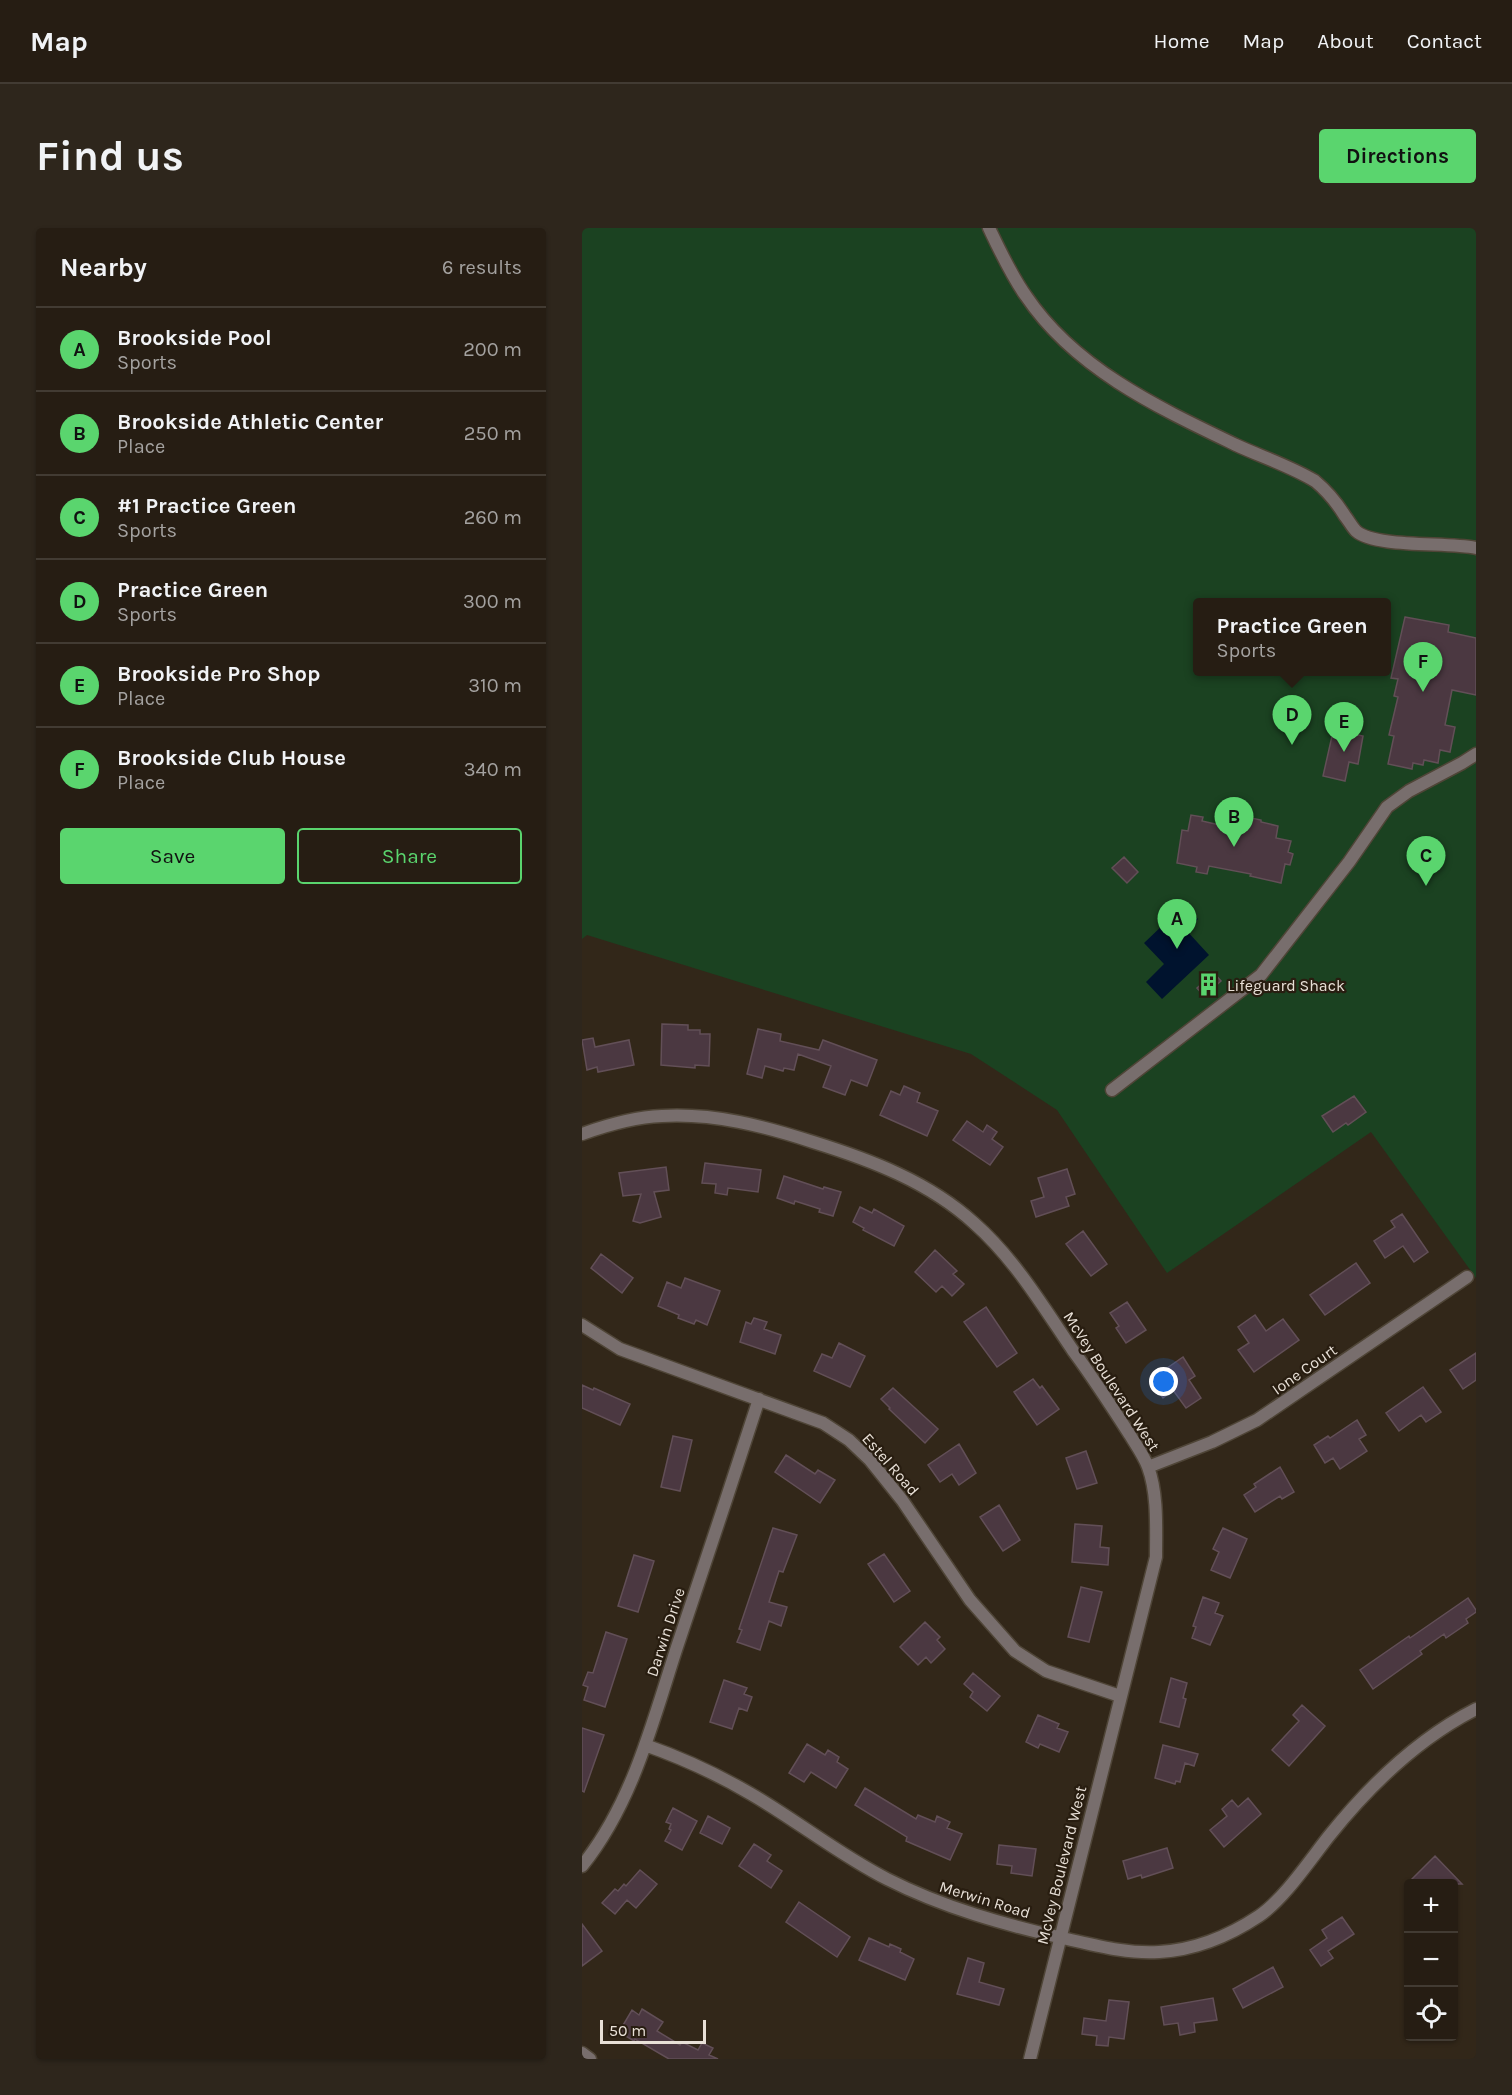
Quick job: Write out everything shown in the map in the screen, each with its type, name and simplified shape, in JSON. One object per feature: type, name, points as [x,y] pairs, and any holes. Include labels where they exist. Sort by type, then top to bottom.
[{"type":"street","points":[[989,228],[1020,286],[1039,313],[1084,357],[1116,381],[1206,430],[1311,479],[1328,493],[1354,528],[1362,535],[1389,542],[1461,545],[1476,548]]},
{"type":"street","points":[[1112,1090],[1256,980],[1349,862],[1385,809],[1408,791],[1476,754]]},
{"type":"street","name":"McVey Boulevard West","points":[[582,1134],[622,1122],[661,1116],[725,1119],[770,1128],[852,1154],[908,1178],[944,1199],[974,1223],[998,1247],[1026,1282],[1114,1409],[1148,1467],[1154,1490],[1156,1557],[1030,2059]]},
{"type":"street","name":"Ione Court","points":[[1148,1467],[1212,1442],[1257,1420],[1467,1277]]},
{"type":"street","name":"Estel Road","points":[[582,1325],[620,1349],[823,1423],[849,1440],[870,1460],[902,1500],[970,1600],[1015,1651],[1046,1671],[1120,1696]]},
{"type":"street","name":"Darwin Drive","points":[[582,1866],[615,1819],[645,1745],[759,1399]]},
{"type":"street","name":"Merwin Road","points":[[645,1745],[712,1772],[753,1795],[885,1878],[930,1899],[1060,1938],[1127,1951],[1160,1952],[1221,1938],[1264,1913],[1373,1787],[1420,1744],[1476,1709]]},
{"type":"street","points":[[582,2053],[590,2059]]},
{"type":"green space","points":[[582,228],[1476,228],[1476,1278],[1371,1132],[1167,1273],[1057,1110],[971,1054],[587,935],[582,939]]},
{"type":"water","points":[[1184,905],[1198,919],[1187,931],[1209,955],[1162,999],[1146,982],[1164,964],[1144,943]]},
{"type":"building","points":[[1405,617],[1449,625],[1448,632],[1476,638],[1476,695],[1452,690],[1445,725],[1455,727],[1450,752],[1440,750],[1438,763],[1424,760],[1423,765],[1413,763],[1412,769],[1388,764],[1394,736],[1389,735],[1398,697],[1394,696],[1398,679],[1391,678]]},
{"type":"building","points":[[1335,730],[1363,736],[1358,764],[1349,762],[1345,781],[1323,776]]},
{"type":"building","points":[[1228,813],[1278,826],[1276,838],[1291,841],[1288,852],[1293,854],[1290,865],[1285,864],[1281,883],[1250,876],[1251,874],[1209,866],[1207,874],[1196,872],[1197,867],[1177,863],[1182,830],[1188,831],[1191,815],[1203,817],[1202,821],[1224,826]]},
{"type":"building","points":[[1124,857],[1138,872],[1127,883],[1112,868]]},
{"type":"building","name":"Lifeguard Shack","points":[[1214,973],[1221,981],[1204,996],[1197,988]]},
{"type":"building","points":[[662,1024],[688,1025],[688,1030],[700,1030],[700,1034],[710,1034],[709,1066],[695,1065],[695,1068],[661,1065]]},
{"type":"building","points":[[758,1029],[781,1034],[780,1041],[819,1050],[823,1040],[877,1060],[867,1086],[851,1080],[845,1095],[823,1087],[831,1066],[798,1054],[794,1070],[784,1068],[783,1071],[765,1066],[762,1078],[747,1074]]},
{"type":"building","points":[[593,1038],[595,1047],[629,1040],[634,1065],[598,1072],[597,1067],[587,1070],[582,1040]]},
{"type":"building","points":[[904,1086],[920,1093],[917,1102],[938,1111],[927,1136],[880,1115],[891,1091],[900,1095]]},
{"type":"building","points":[[1354,1096],[1366,1112],[1333,1132],[1322,1116]]},
{"type":"building","points":[[967,1121],[983,1132],[987,1125],[997,1132],[992,1139],[1003,1147],[990,1165],[953,1140]]},
{"type":"building","points":[[705,1163],[761,1170],[758,1192],[728,1188],[727,1195],[715,1193],[716,1184],[702,1183]]},
{"type":"building","points":[[666,1167],[669,1190],[654,1192],[661,1217],[640,1223],[633,1221],[641,1194],[623,1196],[619,1173]]},
{"type":"building","points":[[1067,1169],[1075,1194],[1066,1197],[1069,1206],[1036,1217],[1031,1201],[1044,1197],[1038,1178]]},
{"type":"building","points":[[784,1176],[823,1189],[824,1187],[841,1192],[833,1216],[819,1212],[820,1209],[777,1198]]},
{"type":"building","points":[[860,1207],[872,1213],[874,1209],[904,1226],[894,1246],[863,1230],[864,1228],[853,1222]]},
{"type":"building","points":[[1402,1214],[1428,1252],[1414,1262],[1403,1246],[1385,1258],[1374,1241],[1395,1227],[1391,1221]]},
{"type":"building","points":[[1083,1231],[1107,1264],[1091,1276],[1066,1244]]},
{"type":"building","points":[[935,1250],[957,1271],[953,1274],[964,1284],[952,1296],[942,1286],[936,1292],[915,1272]]},
{"type":"building","points":[[601,1254],[633,1278],[622,1293],[591,1268]]},
{"type":"building","points":[[1356,1263],[1370,1283],[1325,1315],[1310,1295]]},
{"type":"building","points":[[685,1278],[720,1291],[707,1325],[696,1320],[694,1324],[678,1318],[679,1315],[658,1306],[667,1282],[681,1288]]},
{"type":"building","points":[[1127,1302],[1146,1330],[1126,1343],[1116,1328],[1119,1326],[1110,1313]]},
{"type":"building","points":[[986,1307],[1017,1353],[997,1367],[964,1322]]},
{"type":"building","points":[[1255,1315],[1266,1331],[1283,1319],[1299,1340],[1254,1372],[1238,1350],[1249,1343],[1238,1327]]},
{"type":"building","points":[[754,1318],[767,1322],[764,1329],[781,1335],[775,1354],[740,1342],[746,1322],[751,1324]]},
{"type":"building","points":[[839,1343],[865,1356],[850,1387],[814,1371],[822,1354],[832,1358]]},
{"type":"building","points":[[1476,1353],[1476,1380],[1463,1389],[1450,1370]]},
{"type":"building","points":[[1183,1357],[1195,1376],[1189,1380],[1201,1398],[1186,1408],[1173,1390],[1163,1398],[1150,1380]]},
{"type":"building","points":[[1033,1379],[1040,1388],[1042,1386],[1059,1409],[1037,1425],[1014,1392]]},
{"type":"building","points":[[582,1385],[630,1404],[620,1425],[582,1408]]},
{"type":"building","points":[[1423,1387],[1441,1412],[1426,1422],[1421,1415],[1399,1431],[1386,1413]]},
{"type":"building","points":[[893,1388],[938,1429],[925,1443],[881,1399]]},
{"type":"building","points":[[1357,1420],[1366,1435],[1359,1439],[1367,1451],[1340,1469],[1333,1458],[1325,1463],[1314,1445],[1328,1436],[1330,1438]]},
{"type":"building","points":[[673,1436],[692,1440],[680,1491],[661,1487]]},
{"type":"building","points":[[959,1444],[976,1473],[959,1485],[952,1474],[940,1482],[928,1465]]},
{"type":"building","points":[[1086,1451],[1097,1483],[1077,1489],[1066,1458]]},
{"type":"building","points":[[786,1455],[815,1474],[818,1470],[835,1480],[820,1503],[775,1472]]},
{"type":"building","points":[[1280,1467],[1294,1492],[1282,1499],[1280,1496],[1255,1512],[1244,1495],[1256,1487],[1254,1484]]},
{"type":"building","points":[[999,1505],[1020,1540],[1003,1551],[980,1517]]},
{"type":"building","points":[[1075,1524],[1102,1526],[1100,1547],[1109,1548],[1108,1565],[1072,1562]]},
{"type":"building","points":[[773,1528],[797,1535],[783,1572],[779,1571],[769,1602],[787,1607],[781,1626],[769,1621],[760,1650],[737,1642],[742,1630],[739,1629]]},
{"type":"building","points":[[1223,1528],[1247,1539],[1230,1578],[1211,1570],[1219,1552],[1213,1549]]},
{"type":"building","points":[[884,1554],[910,1591],[894,1602],[868,1564]]},
{"type":"building","points":[[634,1555],[654,1561],[638,1612],[618,1606]]},
{"type":"building","points":[[1081,1587],[1102,1592],[1089,1642],[1068,1637]]},
{"type":"building","points":[[1203,1597],[1219,1603],[1215,1613],[1223,1616],[1210,1645],[1192,1638],[1196,1627],[1193,1626]]},
{"type":"building","points":[[1468,1598],[1476,1612],[1466,1619],[1468,1623],[1446,1638],[1444,1634],[1420,1651],[1422,1654],[1373,1689],[1360,1670]]},
{"type":"building","points":[[925,1622],[940,1637],[937,1640],[945,1649],[931,1663],[926,1657],[918,1665],[900,1647]]},
{"type":"building","points":[[606,1632],[627,1639],[605,1707],[584,1700],[588,1687],[583,1685],[588,1672],[593,1673]]},
{"type":"building","points":[[973,1673],[1000,1696],[987,1711],[970,1697],[973,1692],[964,1684]]},
{"type":"building","points":[[1171,1678],[1187,1683],[1183,1698],[1186,1699],[1179,1727],[1160,1722]]},
{"type":"building","points":[[724,1680],[747,1688],[744,1694],[752,1697],[747,1711],[739,1708],[732,1729],[710,1722]]},
{"type":"building","points":[[1302,1705],[1325,1726],[1289,1766],[1272,1750],[1299,1721],[1293,1715]]},
{"type":"building","points":[[1038,1715],[1059,1724],[1057,1728],[1068,1732],[1059,1752],[1040,1744],[1038,1748],[1026,1742]]},
{"type":"building","points":[[582,1728],[604,1735],[584,1792],[582,1791]]},
{"type":"building","points":[[807,1744],[825,1755],[828,1750],[839,1757],[837,1762],[848,1769],[836,1788],[811,1772],[804,1782],[789,1773]]},
{"type":"building","points":[[1163,1745],[1198,1754],[1194,1766],[1185,1763],[1180,1782],[1176,1781],[1175,1784],[1155,1778]]},
{"type":"building","points":[[865,1788],[916,1819],[918,1815],[935,1822],[937,1816],[950,1822],[947,1828],[962,1834],[950,1860],[906,1841],[907,1837],[855,1805]]},
{"type":"building","points":[[1248,1798],[1261,1814],[1224,1847],[1210,1830],[1227,1816],[1222,1809],[1232,1800],[1238,1807]]},
{"type":"building","points":[[673,1808],[697,1821],[682,1850],[665,1841],[671,1830],[669,1829],[671,1824],[666,1822]]},
{"type":"building","points":[[708,1816],[730,1828],[722,1844],[700,1833]]},
{"type":"building","points":[[754,1844],[771,1855],[767,1861],[782,1871],[771,1888],[739,1866]]},
{"type":"building","points":[[999,1845],[1036,1849],[1032,1876],[1011,1873],[1012,1866],[997,1864]]},
{"type":"building","points":[[1167,1848],[1173,1868],[1142,1878],[1141,1875],[1128,1879],[1123,1861]]},
{"type":"building","points":[[1435,1856],[1457,1879],[1412,1879]]},
{"type":"building","points":[[640,1870],[657,1884],[636,1908],[627,1900],[615,1914],[602,1903],[615,1889],[618,1891],[624,1884],[626,1886]]},
{"type":"building","points":[[799,1902],[850,1937],[837,1957],[786,1922]]},
{"type":"building","points":[[1342,1917],[1354,1934],[1328,1951],[1333,1958],[1321,1966],[1310,1950],[1327,1938],[1322,1930]]},
{"type":"building","points":[[582,1924],[602,1951],[582,1966]]},
{"type":"building","points":[[869,1938],[889,1947],[890,1944],[901,1949],[900,1952],[914,1959],[905,1980],[859,1960]]},
{"type":"building","points":[[968,1958],[984,1963],[979,1982],[1004,1989],[999,2005],[957,1994]]},
{"type":"building","points":[[1273,1967],[1283,1987],[1243,2008],[1233,1989]]},
{"type":"building","points":[[1213,1998],[1217,2020],[1194,2023],[1195,2032],[1180,2035],[1178,2023],[1164,2025],[1161,2007]]},
{"type":"building","points":[[1109,2000],[1129,2002],[1124,2039],[1109,2037],[1108,2046],[1096,2045],[1097,2036],[1082,2034],[1084,2018],[1106,2021]]},
{"type":"building","points":[[642,2009],[663,2022],[657,2031],[680,2045],[682,2042],[698,2050],[702,2043],[713,2048],[709,2055],[718,2059],[669,2059],[619,2032],[632,2010],[639,2015]]},
{"type":"place","name":"Brookside Club House","points":[[1423,692]]},
{"type":"place","name":"Practice Green","points":[[1292,745]]},
{"type":"place","name":"Brookside Pro Shop","points":[[1344,752]]},
{"type":"place","name":"Brookside Athletic Center","points":[[1234,847]]},
{"type":"place","name":"#1 Practice Green","points":[[1426,886]]},
{"type":"place","name":"Brookside Pool","points":[[1177,949]]},
{"type":"place","name":"Lifeguard Shack","points":[[1209,985]]}]
